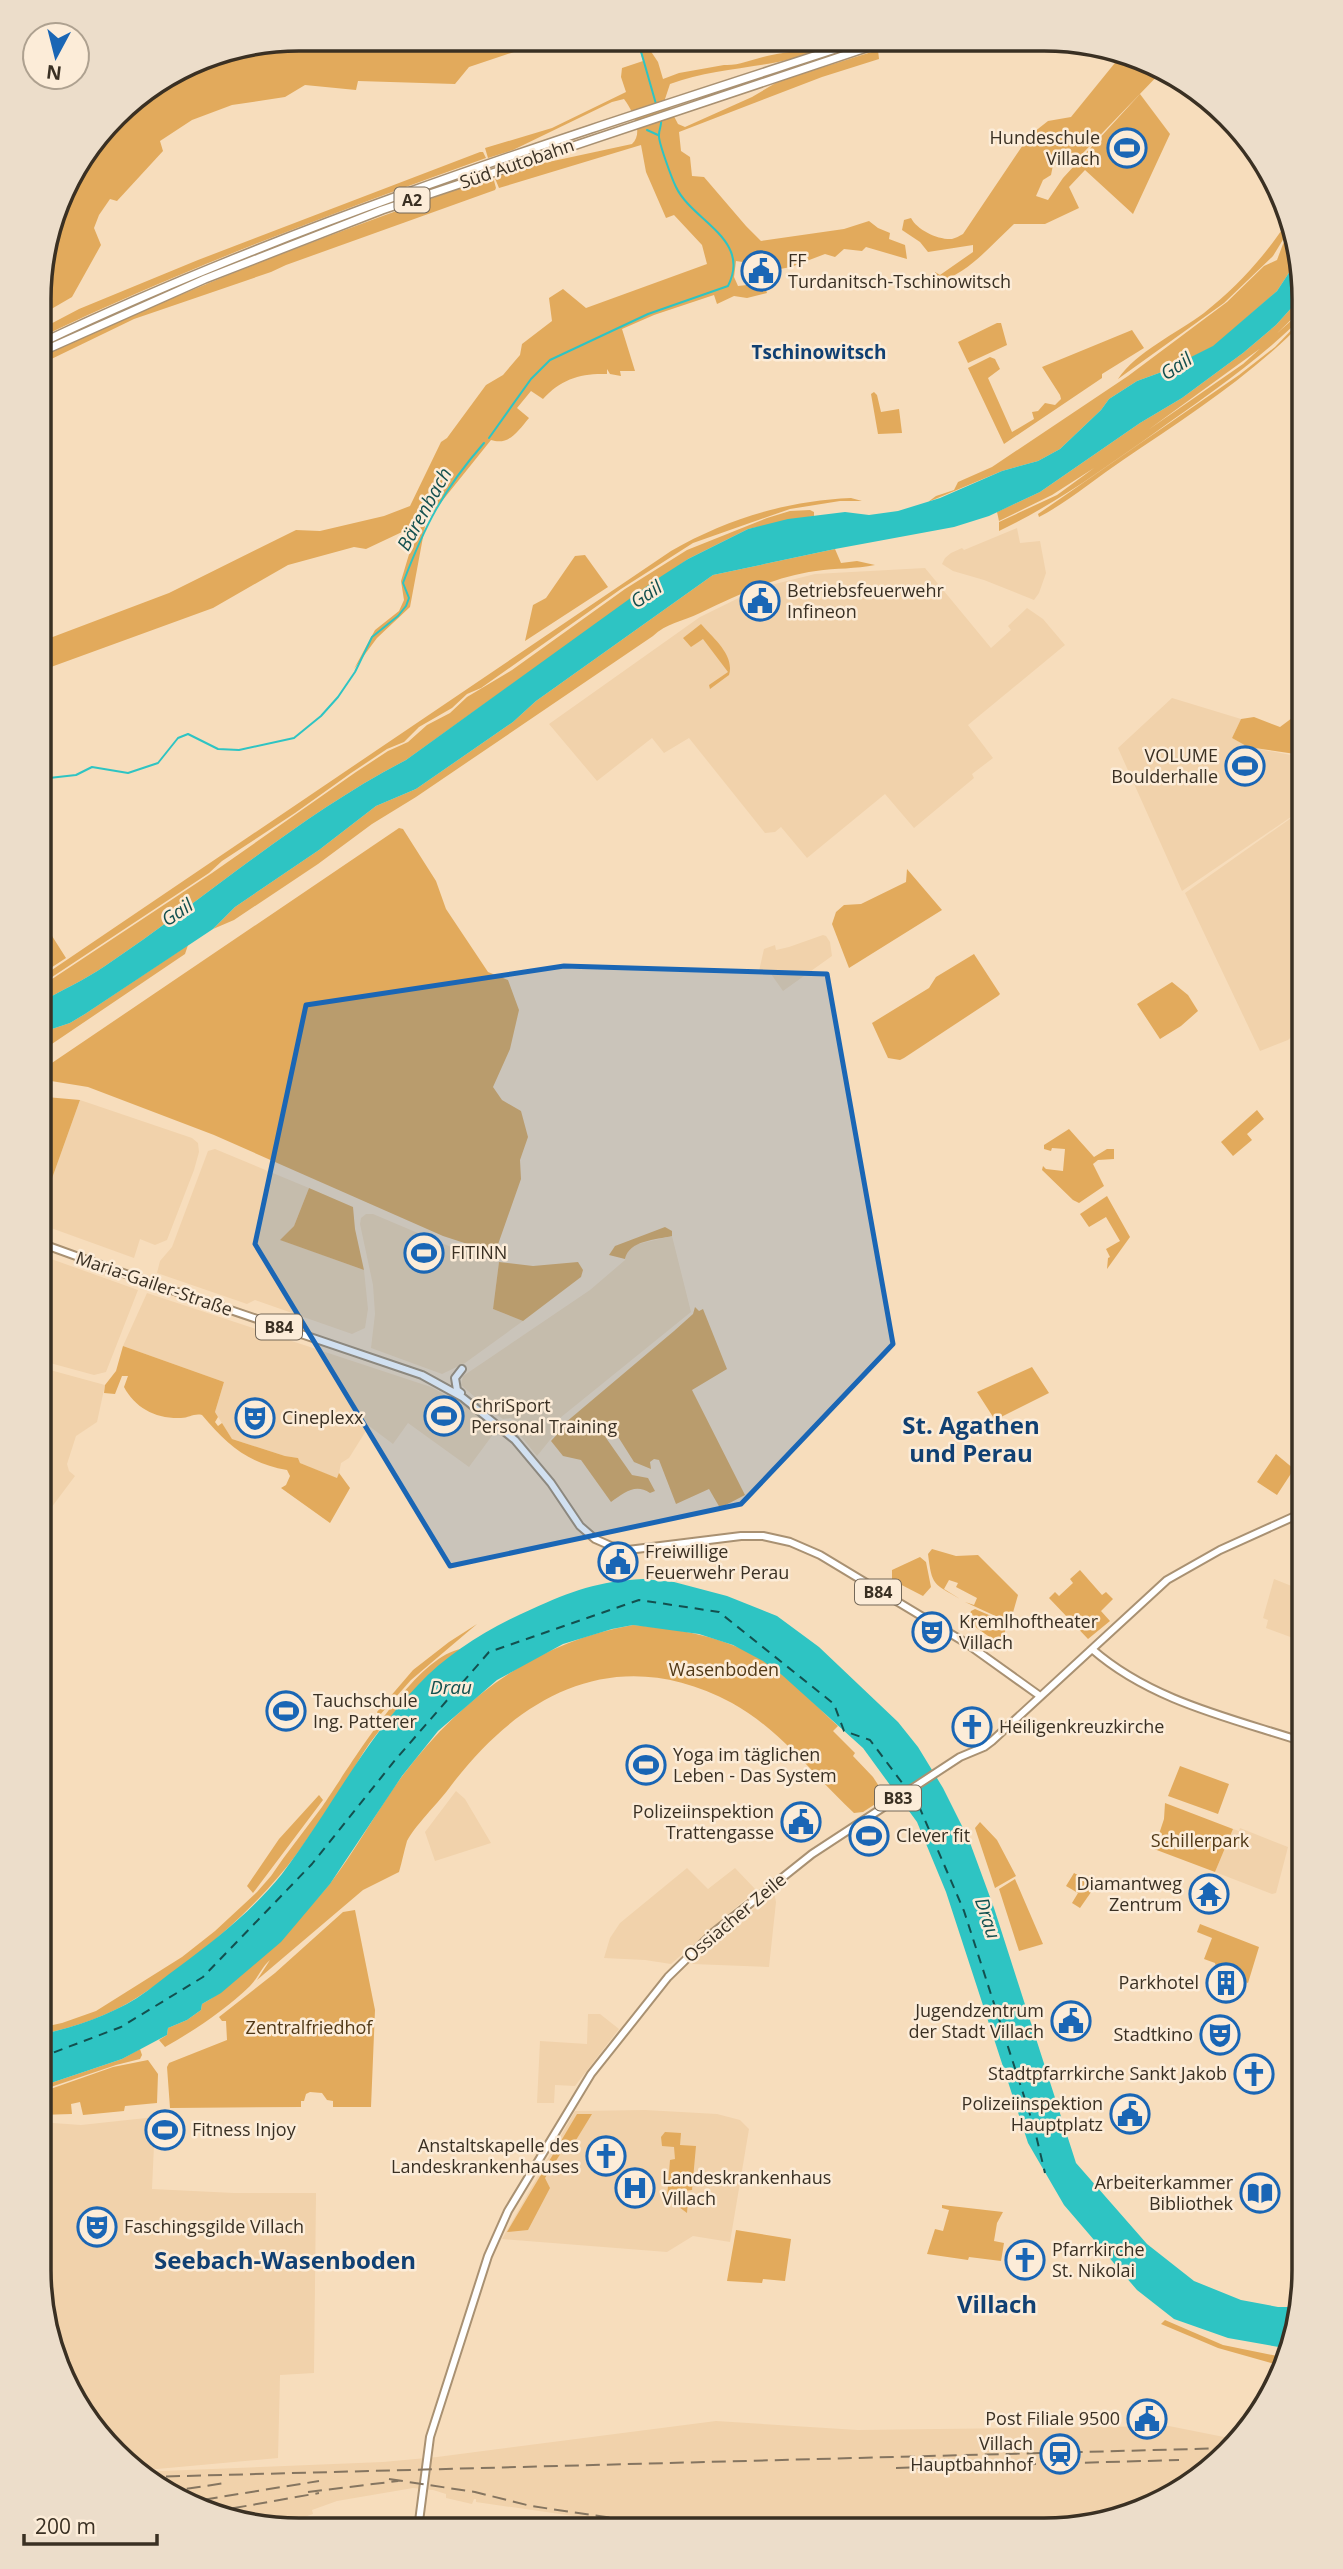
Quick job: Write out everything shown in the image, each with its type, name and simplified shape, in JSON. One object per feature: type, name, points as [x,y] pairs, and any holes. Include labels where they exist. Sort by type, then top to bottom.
[{"type":"highway","name":"Süd Autobahn","points":[[51,347],[192,284],[295,243],[831,51]]},
{"type":"highway","name":"Süd Autobahn","points":[[51,338],[201,271],[293,234],[476,168],[619,120],[855,51]]},
{"type":"main road","name":"Maria-Gailer-Straße","points":[[51,1246],[422,1376],[462,1397],[515,1440],[551,1483],[586,1533],[611,1546],[628,1550],[740,1536],[763,1536],[790,1542],[820,1555],[966,1643],[1040,1696]]},
{"type":"main road","points":[[461,1369],[455,1378],[457,1390],[475,1403],[477,1408]]},
{"type":"main road","name":"Ossiacher Zeile","points":[[419,2518],[430,2437],[488,2256],[508,2211],[577,2095],[668,1977],[694,1949],[811,1854],[947,1768],[960,1757],[992,1741],[1147,1598],[1180,1572],[1220,1550],[1292,1517]]},
{"type":"main road","points":[[1092,1648],[1126,1673],[1173,1699],[1292,1738]]},
{"type":"highlighted area","points":[[564,966],[827,974],[893,1344],[741,1504],[450,1566],[255,1244],[306,1005]]},
{"type":"shaded area","points":[[1017,528],[1020,543],[1040,541],[1046,573],[1034,600],[953,571],[942,564],[951,553]]},
{"type":"shaded area","points":[[925,568],[991,648],[1011,630],[1008,626],[1027,608],[1043,619],[1065,645],[968,725],[993,758],[972,774],[974,778],[914,828],[885,794],[807,858],[781,827],[775,832],[765,833],[689,738],[664,753],[652,738],[597,781],[549,724],[700,617],[759,588],[815,574]]},
{"type":"shaded area","points":[[1172,698],[1241,719],[1232,738],[1248,747],[1292,755],[1292,816],[1182,891],[1118,748]]},
{"type":"shaded area","points":[[1292,817],[1292,1036],[1288,1040],[1260,1051],[1185,893]]},
{"type":"shaded area","points":[[823,935],[830,942],[832,956],[783,991],[771,974],[759,971],[764,949],[775,945],[776,950],[789,947]]},
{"type":"shaded area","points":[[80,1100],[192,1138],[198,1143],[199,1152],[194,1170],[167,1240],[155,1245],[140,1239],[134,1258],[51,1228],[51,1181]]},
{"type":"shaded area","points":[[215,1149],[309,1188],[294,1226],[281,1240],[364,1270],[368,1309],[365,1328],[352,1334],[255,1300],[247,1304],[157,1273],[160,1261],[172,1247],[208,1151]]},
{"type":"shaded area","points":[[366,1214],[373,1214],[451,1247],[499,1262],[493,1309],[523,1321],[465,1363],[442,1374],[371,1348],[375,1314],[373,1285],[360,1224],[361,1218]]},
{"type":"shaded area","points":[[672,1236],[691,1312],[560,1418],[558,1430],[537,1456],[520,1435],[519,1423],[511,1418],[503,1419],[461,1385],[463,1376],[590,1290],[625,1260],[627,1251],[634,1245]]},
{"type":"shaded area","points":[[51,1259],[138,1290],[106,1372],[94,1375],[51,1363]]},
{"type":"shaded area","points":[[147,1293],[431,1387],[472,1410],[497,1429],[469,1467],[408,1423],[393,1444],[369,1426],[349,1458],[341,1463],[338,1479],[300,1463],[298,1458],[232,1439],[215,1412],[224,1382],[123,1346]]},
{"type":"shaded area","points":[[51,1370],[105,1385],[97,1422],[76,1436],[67,1464],[69,1471],[75,1476],[51,1508]]},
{"type":"shaded area","points":[[1274,1579],[1292,1586],[1292,1638],[1266,1628],[1268,1620],[1263,1618]]},
{"type":"shaded area","points":[[456,1791],[465,1799],[491,1843],[435,1861],[425,1832]]},
{"type":"shaded area","points":[[1240,1828],[1288,1847],[1276,1893],[1272,1894],[1215,1872],[1233,1829],[1239,1831]]},
{"type":"shaded area","points":[[687,1868],[708,1889],[735,1868],[756,1890],[671,1964],[604,1958],[610,1938],[620,1923]]},
{"type":"shaded area","points":[[774,1893],[776,1902],[769,1967],[692,1964],[714,1941]]},
{"type":"shaded area","points":[[588,2014],[600,2014],[619,2029],[575,2086],[555,2085],[554,2103],[537,2103],[540,2041],[587,2044]]},
{"type":"shaded area","name":"Landeskrankenhaus Villach","points":[[645,2110],[717,2114],[740,2120],[749,2129],[730,2242],[693,2236],[667,2252],[502,2239],[575,2111]]},
{"type":"shaded area","points":[[174,2115],[173,2146],[154,2145],[152,2189],[316,2193],[314,2373],[280,2375],[278,2458],[152,2469],[112,2434],[84,2394],[59,2334],[51,2286],[51,2123],[81,2125]]},
{"type":"shaded area","name":"Villach Hauptbahnhof","points":[[716,2421],[858,2430],[1169,2426],[1228,2438],[1195,2467],[1154,2493],[1108,2510],[1060,2518],[587,2518],[476,2502],[476,2499],[472,2504],[446,2498],[446,2494],[433,2490],[413,2488],[337,2501],[312,2510],[313,2514],[302,2518],[283,2518],[219,2505],[189,2493],[154,2471],[383,2462]]},
{"type":"green space","points":[[283,51],[517,51],[469,67],[455,84],[358,81],[356,90],[305,85],[285,97],[232,105],[192,120],[160,141],[163,151],[117,201],[110,199],[99,215],[94,228],[101,245],[72,297],[51,309],[51,283],[59,235],[76,189],[102,148],[123,123],[148,102],[189,76],[235,59]]},
{"type":"green space","points":[[640,51],[651,51],[658,62],[663,79],[679,73],[739,64],[793,51],[816,51],[786,60],[710,73],[670,84],[665,99],[678,124],[685,127],[752,97],[779,81],[878,51],[879,59],[822,77],[679,132],[681,151],[690,157],[692,176],[704,177],[761,241],[844,229],[869,221],[890,233],[889,239],[905,245],[907,259],[866,247],[862,251],[844,249],[835,257],[825,254],[791,267],[769,271],[768,264],[759,265],[756,260],[749,263],[736,261],[734,277],[738,286],[747,285],[749,280],[765,287],[767,293],[747,298],[734,296],[717,304],[714,295],[654,315],[622,329],[635,371],[620,371],[621,376],[610,374],[607,369],[607,374],[572,379],[543,399],[531,391],[517,408],[529,418],[508,439],[491,440],[426,521],[410,607],[377,638],[354,669],[375,630],[399,611],[404,600],[401,581],[410,551],[422,531],[419,524],[366,549],[354,547],[288,565],[213,608],[51,667],[51,638],[169,593],[296,530],[320,531],[384,516],[410,506],[441,442],[447,438],[486,385],[503,375],[520,355],[522,344],[552,321],[549,298],[563,289],[586,308],[707,264],[702,245],[674,215],[666,218],[646,172],[641,145],[499,188],[494,176],[632,144],[637,128],[634,116],[624,99],[612,102],[513,150],[488,158],[485,148],[552,128],[626,92],[621,77],[622,68],[643,61]]},
{"type":"green space","points":[[1116,62],[1156,77],[1082,154],[1069,164],[1058,162],[1053,165],[1051,175],[1043,180],[1036,196],[1048,200],[1063,178],[1140,94],[1170,134],[1133,214],[1085,170],[1069,187],[1079,208],[1045,224],[1014,224],[969,266],[937,283],[935,272],[940,275],[973,252],[973,245],[928,252],[920,242],[902,230],[904,220],[911,218],[923,230],[941,238],[952,239],[963,234],[1029,136],[1048,121],[1071,117]]},
{"type":"green space","points":[[480,152],[483,152],[486,158],[261,242],[51,332],[51,324],[79,309],[198,260]]},
{"type":"green space","points":[[493,177],[495,190],[134,319],[51,359],[51,352],[96,331],[208,283]]},
{"type":"green space","points":[[1282,230],[1284,237],[1273,256],[1224,303],[1118,379],[1135,360],[1204,313],[1229,292]]},
{"type":"green space","points":[[1285,241],[1290,271],[1277,291],[1213,347],[1137,381],[1109,399],[1060,449],[1038,461],[1002,471],[928,502],[954,490],[958,482],[992,467],[1128,376],[1227,302],[1264,266],[1277,260]]},
{"type":"green space","points":[[1292,307],[1292,319],[1276,334],[1292,320],[1292,327],[1287,332],[1212,392],[1078,486],[999,531],[999,522],[1057,495],[1094,468],[1052,495],[999,521],[997,512],[1040,492],[1140,423],[1182,398],[1243,353]],"holes":[[[1260,348],[1243,364],[1148,430]]]},
{"type":"green space","points":[[1001,323],[1007,345],[968,363],[958,342]]},
{"type":"green space","points":[[1292,329],[1284,341],[1240,378],[1039,517],[1038,514],[1239,375],[1275,347]]},
{"type":"green space","points":[[1132,330],[1144,348],[1102,374],[1102,378],[1004,444],[968,368],[990,357],[995,359],[1000,369],[988,378],[1012,432],[1034,419],[1032,412],[1038,411],[1045,403],[1055,405],[1061,399],[1042,367]]},
{"type":"green space","points":[[874,392],[881,412],[899,409],[902,433],[878,434],[871,394]]},
{"type":"green space","points":[[851,498],[862,501],[840,501],[790,509],[693,543],[621,589],[481,688],[467,694],[452,708],[419,727],[404,742],[387,749],[351,773],[222,861],[209,873],[51,978],[51,971],[671,551],[735,521],[780,508]]},
{"type":"green space","points":[[810,510],[814,512],[814,516],[748,529],[688,559],[406,760],[328,806],[143,940],[89,976],[51,997],[51,980],[212,873],[356,772],[388,751],[408,742],[427,725],[450,713],[467,697],[512,670],[625,589],[687,550],[790,511]]},
{"type":"green space","points":[[835,549],[841,563],[857,561],[875,565],[816,571],[785,578],[663,628],[416,797],[372,824],[318,864],[234,920],[213,929],[235,907],[319,850],[376,806],[416,789],[513,722],[536,701],[713,575]]},
{"type":"green space","points":[[585,555],[608,587],[525,641],[533,605],[546,598],[575,556]]},
{"type":"green space","points":[[701,624],[722,647],[730,668],[729,675],[710,689],[709,685],[728,672],[703,639],[691,647],[683,638]]},
{"type":"green space","points":[[1254,717],[1280,727],[1292,718],[1292,754],[1248,747],[1232,738],[1241,719]]},
{"type":"green space","points":[[399,828],[403,829],[436,881],[446,909],[488,972],[508,980],[519,1010],[510,1049],[493,1087],[502,1100],[521,1111],[528,1137],[520,1160],[521,1179],[495,1253],[443,1236],[214,1135],[88,1087],[51,1081],[51,1064]]},
{"type":"green space","points":[[907,869],[942,910],[849,968],[832,924],[836,912],[844,905],[861,904],[906,882]]},
{"type":"green space","points":[[51,934],[66,958],[51,968]]},
{"type":"green space","points":[[188,945],[185,954],[51,1045],[51,1029],[85,1014]]},
{"type":"green space","points":[[974,954],[1000,994],[904,1058],[888,1058],[872,1023],[929,988],[936,977]]},
{"type":"green space","points":[[1172,982],[1188,995],[1198,1011],[1160,1039],[1137,1004]]},
{"type":"green space","points":[[51,1097],[80,1100],[51,1181]]},
{"type":"green space","points":[[1257,1110],[1264,1119],[1247,1134],[1252,1140],[1233,1156],[1221,1142]]},
{"type":"green space","points":[[1069,1129],[1094,1157],[1107,1149],[1114,1149],[1114,1159],[1098,1160],[1093,1164],[1104,1186],[1079,1203],[1042,1170],[1043,1166],[1046,1169],[1063,1171],[1065,1149],[1052,1148],[1051,1151],[1044,1149],[1044,1145]]},
{"type":"green space","points":[[309,1188],[353,1207],[364,1270],[280,1240],[294,1226]]},
{"type":"green space","points":[[1107,1196],[1130,1237],[1107,1269],[1110,1257],[1106,1249],[1120,1241],[1106,1217],[1089,1227],[1080,1214]]},
{"type":"green space","points":[[665,1227],[672,1231],[672,1236],[637,1244],[625,1259],[609,1255],[615,1246]]},
{"type":"green space","points":[[499,1262],[533,1266],[578,1262],[583,1270],[581,1277],[523,1321],[493,1309]]},
{"type":"green space","points":[[695,1307],[699,1311],[703,1309],[727,1369],[692,1390],[745,1495],[720,1508],[709,1489],[676,1504],[659,1460],[650,1462],[651,1469],[634,1462],[610,1424],[603,1426],[609,1430],[604,1435],[632,1475],[648,1478],[655,1491],[650,1493],[634,1489],[611,1502],[581,1460],[563,1456],[551,1441],[562,1429],[575,1428],[576,1425],[565,1423],[674,1331],[693,1314]]},
{"type":"green space","points":[[123,1346],[224,1382],[215,1412],[218,1417],[215,1422],[218,1426],[222,1423],[232,1439],[298,1458],[300,1463],[337,1478],[339,1473],[350,1488],[330,1523],[281,1488],[286,1485],[290,1476],[287,1470],[261,1463],[239,1451],[202,1415],[172,1418],[147,1411],[134,1401],[124,1387],[128,1376],[122,1376],[115,1394],[104,1393],[105,1385],[116,1371]]},
{"type":"green space","points":[[1032,1367],[1049,1393],[995,1420],[977,1392]]},
{"type":"green space","points":[[1276,1454],[1292,1467],[1292,1472],[1277,1495],[1257,1482]]},
{"type":"green space","points":[[932,1549],[956,1556],[978,1555],[1018,1595],[1012,1616],[1002,1619],[965,1602],[974,1605],[977,1598],[956,1587],[958,1583],[949,1580],[944,1589],[960,1599],[939,1586],[931,1572],[928,1554]]},
{"type":"green space","points":[[920,1557],[926,1562],[931,1587],[923,1596],[892,1580],[892,1570]]},
{"type":"green space","points":[[1080,1570],[1102,1595],[1106,1592],[1113,1599],[1101,1611],[1110,1621],[1088,1639],[1049,1598],[1055,1592],[1059,1596],[1073,1583],[1070,1579]]},
{"type":"green space","points":[[975,1609],[1005,1622],[1004,1634],[998,1643],[967,1621],[971,1611]]},
{"type":"green space","points":[[477,1624],[411,1680],[379,1716],[377,1712],[413,1670]]},
{"type":"green space","name":"Wasenboden","points":[[633,1625],[701,1635],[734,1645],[764,1661],[838,1726],[833,1731],[855,1753],[853,1756],[873,1777],[886,1797],[863,1812],[854,1813],[766,1726],[732,1703],[689,1685],[649,1677],[610,1678],[573,1687],[538,1704],[505,1728],[475,1757],[410,1836],[399,1872],[363,1890],[257,1980],[270,1960],[250,1986],[230,2003],[165,2047],[159,2040],[167,2035],[168,2028],[201,2010],[202,2004],[238,1978],[329,1885],[403,1775],[450,1721],[504,1677],[533,1659],[598,1633]]},
{"type":"green space","points":[[461,1649],[423,1681],[390,1718],[369,1744],[295,1856],[231,1926],[157,1985],[127,2004],[90,2020],[51,2032],[51,2025],[96,2011],[182,1957],[257,1892],[322,1807],[384,1716],[424,1671],[443,1656]]},
{"type":"green space","points":[[1180,1766],[1229,1784],[1218,1814],[1168,1796]]},
{"type":"green space","points":[[319,1795],[323,1800],[253,1893],[247,1886],[279,1839]]},
{"type":"green space","name":"Schillerpark","points":[[1165,1803],[1233,1829],[1215,1872],[1154,1849],[1164,1819]]},
{"type":"green space","points":[[980,1822],[997,1840],[1016,1876],[995,1888],[975,1828]]},
{"type":"green space","points":[[1074,1873],[1096,1885],[1080,1908],[1072,1903],[1078,1893],[1066,1886]]},
{"type":"green space","points":[[1015,1879],[1043,1944],[1019,1951],[999,1889]]},
{"type":"green space","name":"Zentralfriedhof","points":[[355,1910],[375,2010],[371,2107],[333,2107],[333,2101],[327,2100],[322,2093],[310,2092],[306,2094],[304,2101],[301,2101],[301,2107],[170,2108],[169,2063],[227,2040],[226,2021],[219,2017],[275,1973],[343,1912]]},
{"type":"green space","points":[[1200,1924],[1259,1947],[1248,1983],[1204,1959],[1212,1938],[1197,1932]]},
{"type":"green space","points":[[140,2049],[140,2059],[51,2087],[51,2083],[122,2059]]},
{"type":"green space","points":[[148,2060],[158,2074],[157,2103],[125,2106],[124,2111],[83,2115],[80,2102],[71,2104],[72,2114],[51,2115],[51,2089],[113,2067]]},
{"type":"green space","points":[[577,2114],[592,2114],[573,2145],[566,2145],[545,2178],[550,2188],[528,2230],[507,2232]]},
{"type":"green space","points":[[665,2132],[681,2133],[680,2145],[696,2146],[692,2190],[678,2192],[678,2197],[688,2200],[687,2213],[667,2198],[670,2160],[675,2159],[674,2147],[662,2146],[661,2137]]},
{"type":"green space","points":[[942,2205],[1003,2212],[997,2223],[994,2241],[1004,2243],[1001,2261],[969,2257],[968,2260],[927,2254],[935,2229],[943,2231],[949,2210],[942,2208]]},
{"type":"green space","points":[[736,2230],[791,2239],[785,2281],[727,2281]]},
{"type":"green space","points":[[1165,2320],[1223,2345],[1277,2356],[1274,2364],[1218,2348],[1161,2324]]},
{"type":"water","name":"Gail","points":[[1290,271],[1292,307],[1243,353],[1182,398],[1140,423],[1040,492],[989,516],[954,527],[713,575],[536,701],[513,722],[416,789],[376,806],[319,850],[235,907],[213,929],[85,1014],[51,1029],[51,997],[89,976],[143,940],[328,806],[406,760],[688,559],[748,529],[788,519],[845,512],[869,515],[898,511],[940,498],[1002,471],[1038,461],[1060,449],[1109,399],[1137,381],[1213,346],[1277,291]]},
{"type":"water","name":"Drau","points":[[627,1580],[674,1582],[727,1596],[777,1616],[819,1647],[898,1722],[918,1747],[943,1788],[969,1840],[994,1908],[1076,2163],[1147,2244],[1194,2281],[1241,2300],[1289,2307],[1280,2347],[1228,2338],[1174,2319],[1137,2290],[1064,2205],[1028,2143],[946,1892],[917,1822],[863,1748],[782,1675],[733,1645],[699,1634],[633,1625],[612,1629],[563,1644],[497,1680],[438,1731],[402,1776],[330,1884],[281,1942],[221,1993],[202,2004],[201,2010],[168,2028],[167,2035],[122,2059],[51,2083],[51,2032],[90,2021],[137,1998],[246,1912],[282,1874],[381,1729],[430,1673],[471,1641],[532,1609],[586,1588]]},
{"type":"waterway","name":"Bärenbach","points":[[641,51],[656,104]]},
{"type":"waterway","name":"Bärenbach","points":[[489,438],[531,379],[550,360],[648,314],[728,286],[733,270],[732,255],[717,232],[694,210],[676,187],[659,139],[661,119]]},
{"type":"waterway","points":[[647,130],[658,135]]},
{"type":"waterway","name":"Bärenbach","points":[[51,778],[76,775],[92,767],[128,773],[158,763],[178,738],[188,734],[218,749],[239,750],[294,738],[321,716],[338,697],[355,672],[372,637],[406,606],[409,598],[403,583],[427,526],[446,493],[484,443]]},
{"type":"ferry route","points":[[51,2053],[121,2027],[203,1977],[312,1864],[396,1759],[489,1652],[639,1600],[719,1612],[834,1704],[844,1731],[870,1740],[906,1788]]},
{"type":"ferry route","points":[[910,1793],[918,1804],[964,1911],[1034,2127],[1045,2173]]},
{"type":"railway","points":[[162,2477],[1217,2448]]},
{"type":"railway","points":[[896,2468],[1179,2460]]},
{"type":"railway","points":[[389,2479],[475,2492],[531,2506],[612,2518]]},
{"type":"railway","points":[[205,2499],[319,2481]]},
{"type":"railway","points":[[308,2492],[398,2481]]},
{"type":"railway","points":[[183,2489],[225,2483]]},
{"type":"railway","points":[[231,2509],[319,2493]]},
{"type":"place","name":"Hundeschule Villach","points":[[1127,148]]},
{"type":"place","name":"FF Turdanitsch-Tschinowitsch","points":[[761,271]]},
{"type":"place","name":"Betriebsfeuerwehr Infineon","points":[[760,601]]},
{"type":"place","name":"VOLUME Boulderhalle","points":[[1245,766]]},
{"type":"place","name":"FITINN","points":[[424,1253]]},
{"type":"place","name":"ChriSport Personal Training","points":[[444,1416]]},
{"type":"place","name":"Cineplexx","points":[[255,1418]]},
{"type":"place","name":"Freiwillige Feuerwehr Perau","points":[[618,1562]]},
{"type":"place","name":"Kremlhoftheater Villach","points":[[932,1632]]},
{"type":"place","name":"Tauchschule Ing. Patterer","points":[[286,1711]]},
{"type":"place","name":"Heiligenkreuzkirche","points":[[972,1727]]},
{"type":"place","name":"Yoga im täglichen Leben - Das System","points":[[646,1765]]},
{"type":"place","name":"Polizeiinspektion Trattengasse","points":[[801,1822]]},
{"type":"place","name":"Clever fit","points":[[869,1836]]},
{"type":"place","name":"Diamantweg Zentrum","points":[[1209,1894]]},
{"type":"place","name":"Parkhotel","points":[[1226,1983]]},
{"type":"place","name":"Jugendzentrum der Stadt Villach","points":[[1071,2021]]},
{"type":"place","name":"Stadtkino","points":[[1220,2035]]},
{"type":"place","name":"Stadtpfarrkirche Sankt Jakob","points":[[1254,2074]]},
{"type":"place","name":"Polizeiinspektion Hauptplatz","points":[[1130,2114]]},
{"type":"place","name":"Fitness Injoy","points":[[165,2130]]},
{"type":"place","name":"Anstaltskapelle des Landeskrankenhauses","points":[[606,2156]]},
{"type":"place","name":"Landeskrankenhaus Villach","points":[[635,2188]]},
{"type":"place","name":"Arbeiterkammer Bibliothek","points":[[1260,2193]]},
{"type":"place","name":"Faschingsgilde Villach","points":[[97,2227]]},
{"type":"place","name":"Pfarrkirche St. Nikolai","points":[[1025,2260]]},
{"type":"place","name":"Post Filiale 9500","points":[[1147,2419]]},
{"type":"place","name":"Villach Hauptbahnhof","points":[[1060,2454]]},
{"type":"district","name":"Tschinowitsch","points":[[819,352]]},
{"type":"district","name":"St. Agathen und Perau","points":[[971,1440]]},
{"type":"district","name":"Seebach-Wasenboden","points":[[285,2261]]},
{"type":"district","name":"Villach","points":[[997,2305]]}]
